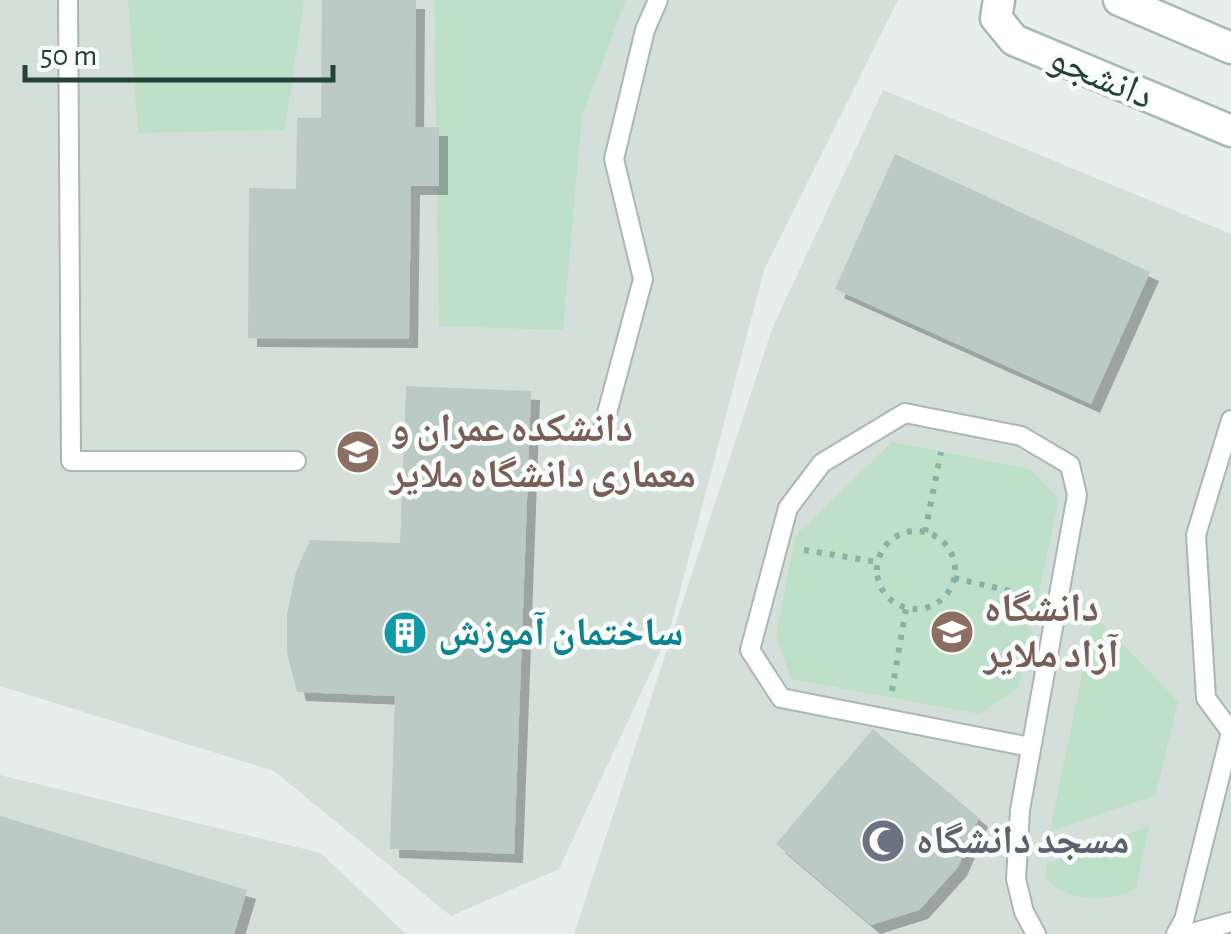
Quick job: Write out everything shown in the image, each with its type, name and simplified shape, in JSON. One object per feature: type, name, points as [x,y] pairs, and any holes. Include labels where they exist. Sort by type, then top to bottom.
[{"type":"main road","name":"دانشجو","points":[[999,0],[996,18],[1014,40],[1231,132]]},
{"type":"main road","name":"دانشجو","points":[[1119,0],[1231,48]]},
{"type":"lane","points":[[68,0],[71,461],[296,461]]},
{"type":"lane","points":[[604,428],[643,279],[614,159],[645,30],[658,0]]},
{"type":"lane","points":[[1030,747],[781,698],[750,650],[788,508],[822,463],[906,413],[1020,436],[1070,464],[1077,495],[1020,810],[1016,879],[1024,912],[1036,934]]},
{"type":"lane","points":[[1176,934],[1184,920],[1231,732],[1206,698],[1196,534],[1231,420]]},
{"type":"lane","points":[[1189,934],[1231,922]]},
{"type":"path","points":[[925,532],[941,452]]},
{"type":"path","points":[[925,532],[952,554],[954,578],[942,599],[931,606],[906,608],[895,604],[880,586],[877,562],[890,540],[900,534],[925,532]]},
{"type":"path","points":[[793,548],[877,562]]},
{"type":"path","points":[[954,578],[1038,598]]},
{"type":"path","points":[[892,697],[906,608]]},
{"type":"shaded area","name":"دانشکده عمران و معماری دانشگاه ملایر","points":[[0,0],[898,0],[764,270],[669,633],[559,869],[451,916],[274,771],[0,686]]},
{"type":"shaded area","name":"دانشگاه آزاد ملایر","points":[[883,90],[1231,234],[1231,934],[574,934],[772,329]]},
{"type":"shaded area","points":[[0,775],[321,853],[406,934],[0,934]]},
{"type":"green space","points":[[128,0],[304,0],[285,130],[138,133]]},
{"type":"green space","points":[[434,0],[626,0],[582,116],[563,330],[439,326]]},
{"type":"green space","points":[[892,442],[1030,469],[1059,499],[1019,687],[980,714],[791,679],[776,636],[795,536]]},
{"type":"green space","points":[[1094,615],[1178,701],[1156,795],[1050,831]]},
{"type":"green space","points":[[1149,826],[1136,889],[1112,897],[1088,898],[1065,892],[1045,877],[1047,864]]},
{"type":"building","points":[[322,0],[416,0],[415,127],[439,127],[439,186],[411,186],[409,339],[248,338],[249,188],[296,189],[297,118],[321,118]]},
{"type":"building","points":[[895,154],[1150,272],[1091,404],[835,289]]},
{"type":"building","name":"ساختمان آموزش","points":[[406,386],[531,391],[514,854],[390,849],[395,696],[297,692],[287,653],[287,614],[296,572],[310,540],[400,543]]},
{"type":"building","points":[[873,729],[979,818],[958,867],[919,910],[871,925],[776,844]]},
{"type":"building","points":[[0,816],[247,890],[234,934],[0,934]]},
{"type":"place","name":"دانشکده عمران و معماری دانشگاه ملایر","points":[[358,452]]},
{"type":"place","name":"دانشگاه آزاد ملایر","points":[[952,632]]},
{"type":"place","name":"ساختمان آموزش","points":[[405,633]]},
{"type":"place","name":"مسجد دانشگاه","points":[[883,841]]}]
